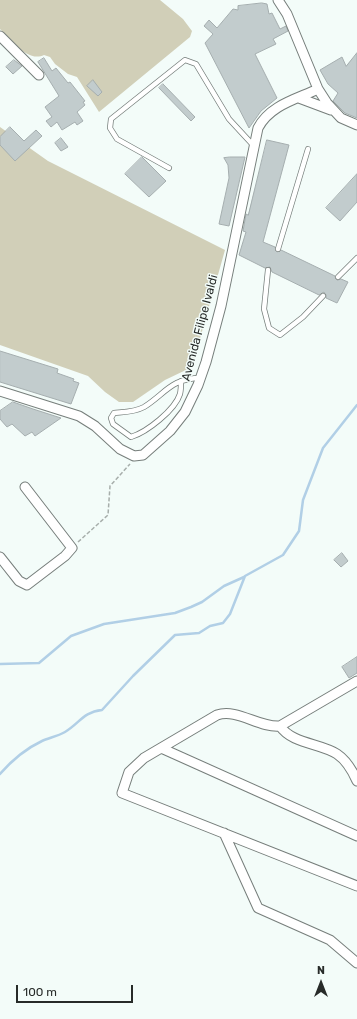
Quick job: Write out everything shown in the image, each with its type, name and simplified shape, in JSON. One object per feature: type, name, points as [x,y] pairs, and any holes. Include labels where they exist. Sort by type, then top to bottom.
[{"type":"street","points":[[278,0],[287,14],[318,89],[333,110],[342,118],[357,125]]},
{"type":"street","points":[[0,36],[39,75]]},
{"type":"street","name":"Avenida Filipe Ivaldi","points":[[137,457],[143,456],[177,424],[192,398],[201,378],[221,306],[253,145],[258,128],[266,115],[281,106],[318,89]]},
{"type":"street","points":[[299,98],[333,110]]},
{"type":"street","points":[[0,391],[79,416],[95,426],[120,449],[137,457]]},
{"type":"street","points":[[0,557],[19,581],[27,585],[65,556],[72,548],[25,487]]},
{"type":"street","points":[[357,681],[280,726],[269,726],[222,714],[144,758],[129,772],[122,793],[357,886]]},
{"type":"street","points":[[280,726],[288,734],[338,755],[353,772],[357,781]]},
{"type":"street","points":[[161,748],[357,836]]},
{"type":"street","points":[[224,834],[258,908],[330,940],[357,963]]},
{"type":"lane","points":[[169,168],[117,139],[110,128],[111,119],[185,60],[196,64],[229,119],[253,145]]},
{"type":"lane","points":[[278,249],[308,149]]},
{"type":"lane","points":[[338,277],[357,258]]},
{"type":"lane","points":[[268,270],[264,309],[268,328],[280,334],[303,317],[323,296]]},
{"type":"lane","points":[[181,381],[180,394],[173,406],[143,433],[131,437],[113,424],[111,418],[114,413],[133,411],[144,407],[159,394],[181,381],[201,378]]},
{"type":"path","points":[[72,548],[108,515],[110,486],[137,457]]},
{"type":"shaded area","points":[[0,0],[160,0],[183,19],[192,31],[190,37],[99,112],[77,77],[68,74],[55,64],[50,57],[44,55],[38,57],[32,56],[26,53],[14,44],[0,29]]},
{"type":"shaded area","points":[[0,127],[48,161],[225,250],[194,360],[188,369],[165,380],[133,402],[119,402],[105,392],[88,376],[0,345]]},
{"type":"building","points":[[262,3],[267,4],[269,14],[272,13],[280,29],[286,26],[288,31],[273,39],[276,44],[255,54],[277,98],[261,111],[249,128],[205,43],[213,34],[204,26],[209,20],[217,28],[233,9],[238,10],[238,6]]},
{"type":"building","points":[[357,53],[357,118],[345,113],[333,101],[338,93],[328,84],[320,70],[342,57],[346,66]]},
{"type":"building","points":[[44,58],[52,71],[56,68],[68,83],[70,82],[85,101],[83,102],[85,105],[77,112],[83,121],[77,125],[75,122],[62,130],[57,122],[51,127],[46,121],[52,117],[45,107],[59,96],[38,62]]},
{"type":"building","points":[[14,60],[22,66],[13,74],[6,67]]},
{"type":"building","points":[[93,80],[102,92],[98,96],[87,86]]},
{"type":"building","points":[[163,84],[195,117],[191,121],[159,88]]},
{"type":"building","points":[[10,127],[24,141],[36,130],[42,136],[15,161],[0,145],[0,137]]},
{"type":"building","points":[[61,138],[68,147],[61,151],[55,143]]},
{"type":"building","points":[[267,140],[289,145],[263,242],[275,247],[277,252],[281,250],[335,276],[337,280],[341,279],[348,282],[337,303],[326,298],[324,292],[319,295],[272,272],[270,267],[265,268],[239,255],[246,232],[243,231],[246,214],[248,215]]},
{"type":"building","points":[[142,157],[166,181],[149,197],[125,174]]},
{"type":"building","points":[[245,157],[229,226],[219,224],[229,178],[228,165],[224,158]]},
{"type":"building","points":[[357,174],[357,202],[340,221],[326,208]]},
{"type":"building","points":[[0,351],[58,369],[57,373],[74,379],[73,381],[79,383],[71,404],[0,382]]},
{"type":"building","points":[[13,402],[61,418],[35,436],[32,432],[25,436],[12,424],[7,427],[0,419],[0,411]]},
{"type":"building","points":[[342,553],[348,561],[341,567],[334,560]]},
{"type":"building","points":[[357,657],[357,673],[349,678],[342,667]]},
{"type":"waterway","points":[[0,774],[30,747],[65,732],[86,715],[102,710],[133,676],[175,635],[199,633],[210,626],[223,623],[230,614],[245,576],[283,555],[299,531],[303,500],[323,448],[357,405]]},
{"type":"waterway","points":[[0,664],[39,663],[71,636],[104,624],[175,613],[202,602],[224,586],[244,577]]}]
